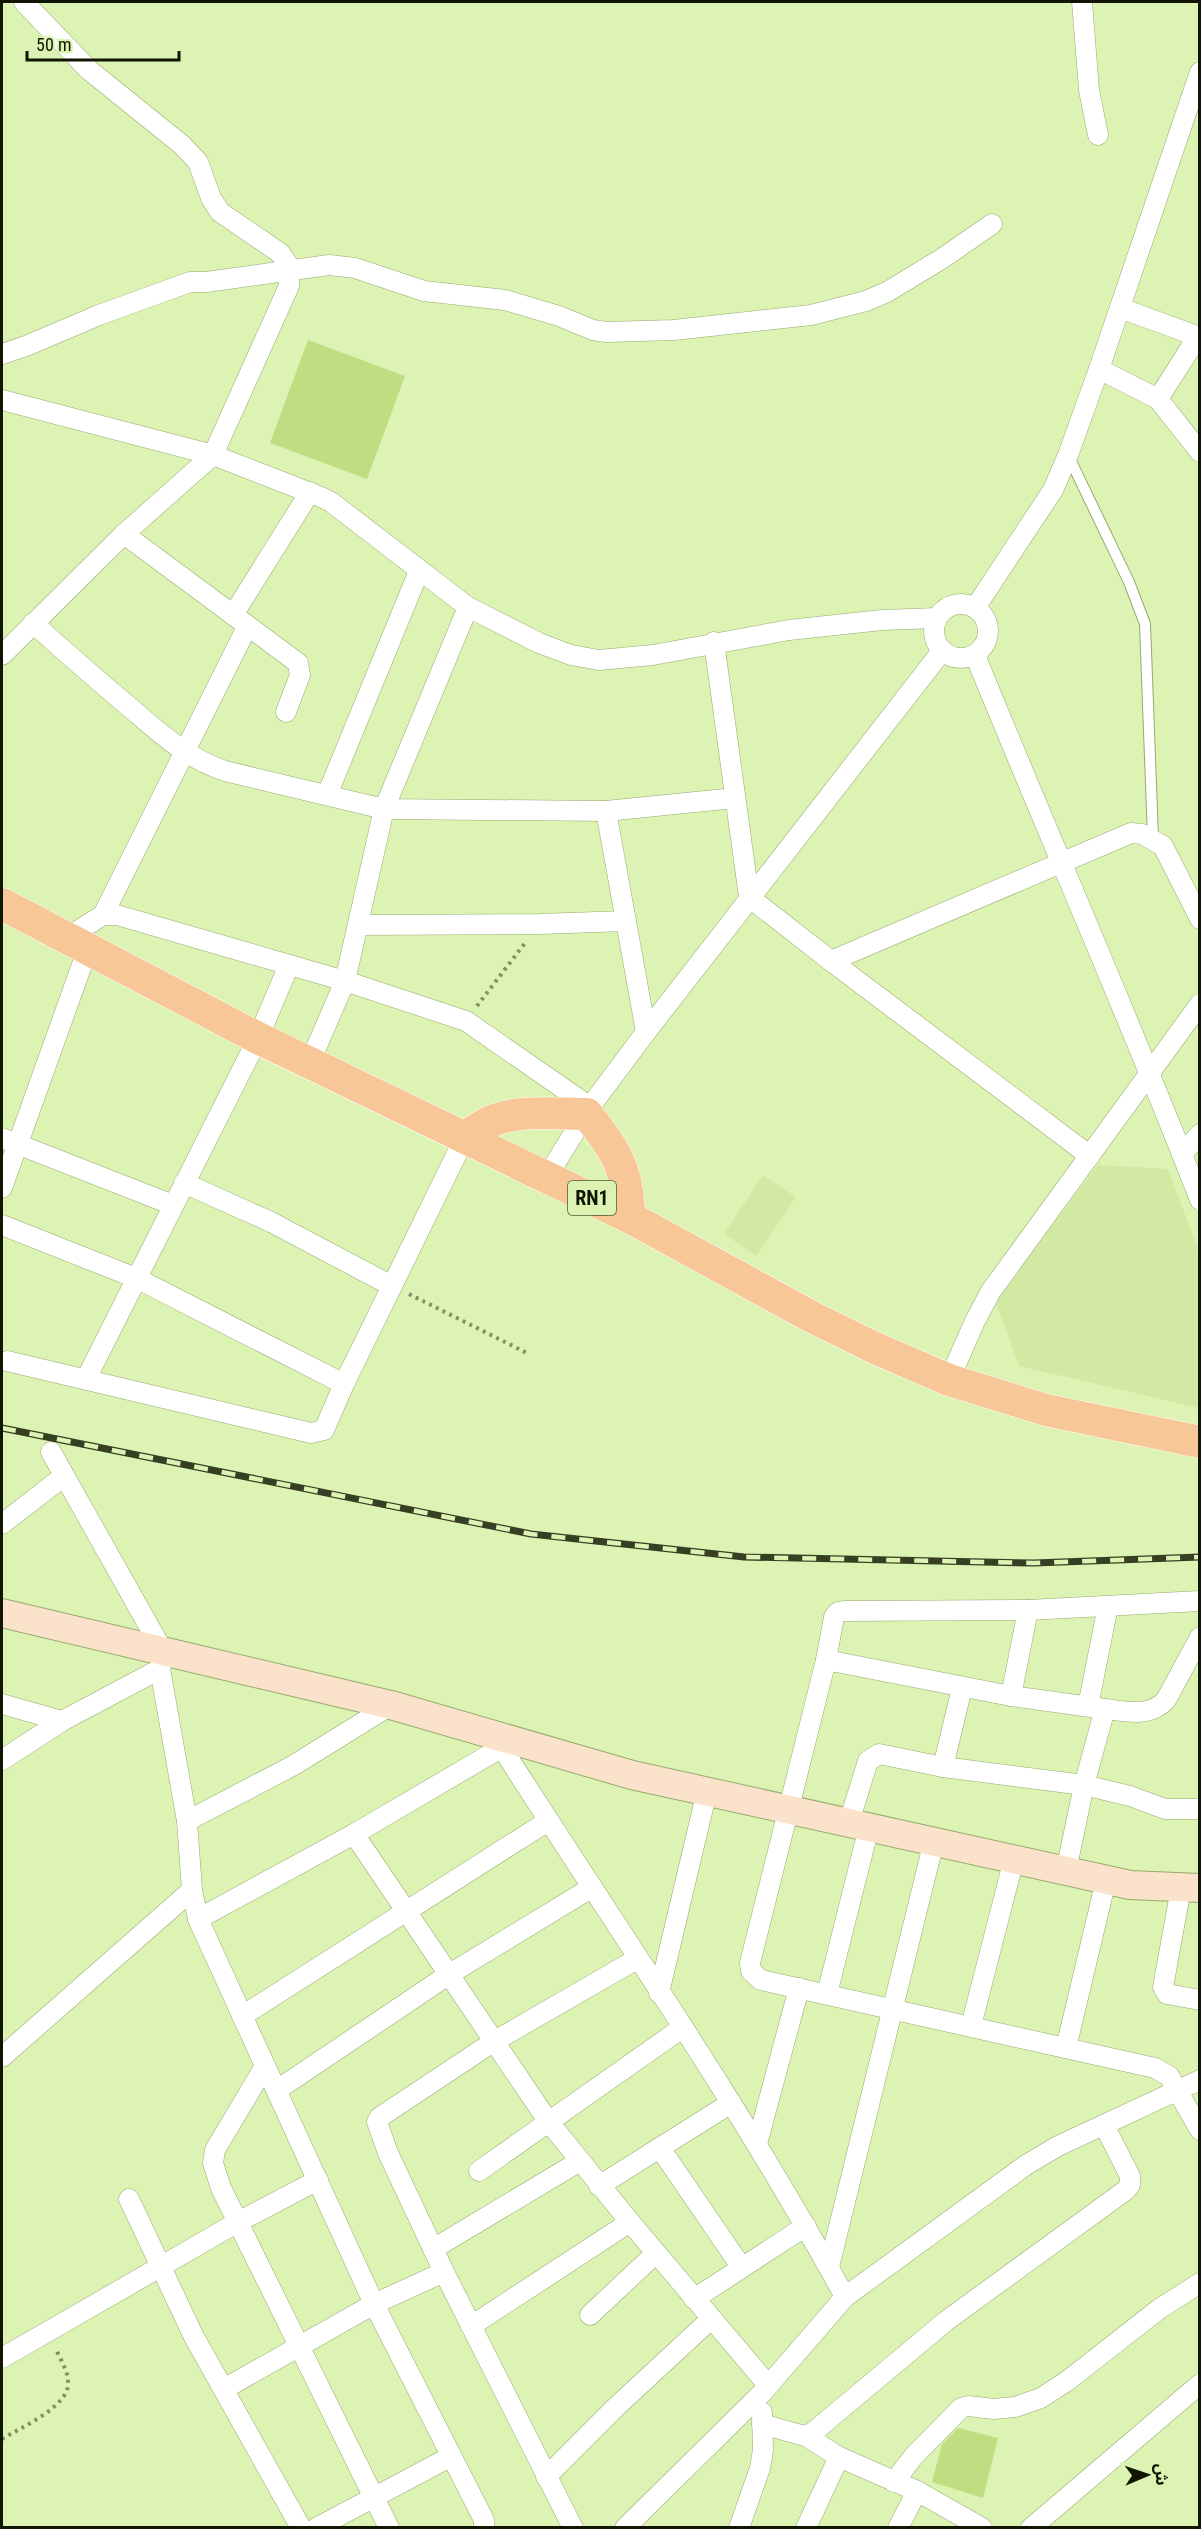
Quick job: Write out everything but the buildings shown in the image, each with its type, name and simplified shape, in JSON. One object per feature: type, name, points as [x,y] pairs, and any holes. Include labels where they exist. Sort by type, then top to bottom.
[{"type":"main road","name":"RN1","points":[[2,904],[258,1038],[548,1175],[629,1216],[812,1317],[875,1348],[949,1380],[1046,1410],[1200,1442]]},
{"type":"main road","points":[[465,1137],[489,1122],[533,1112],[589,1111],[626,1176],[629,1191],[629,1216]]},
{"type":"street","points":[[2,655],[124,534],[213,455],[289,286],[290,271],[280,253],[220,212],[211,198],[198,162],[183,145],[89,70],[24,2]]},
{"type":"street","points":[[1082,2],[1089,90],[1098,135]]},
{"type":"street","points":[[975,608],[1053,490],[1068,455],[1199,73]]},
{"type":"street","points":[[2,354],[190,282],[328,265],[355,268],[424,291],[505,300],[559,316],[593,330],[606,332],[674,330],[811,315],[858,304],[887,292],[943,258],[992,224]]},
{"type":"street","points":[[1120,308],[1199,337],[1158,399]]},
{"type":"street","points":[[1099,369],[1158,399],[1200,452]]},
{"type":"street","points":[[2,400],[213,455],[310,492],[331,502],[468,607],[539,643],[571,655],[599,660],[653,655],[789,630],[871,621],[937,618]]},
{"type":"street","points":[[2,1188],[9,1141],[78,942],[103,915],[185,754],[240,621],[310,492]]},
{"type":"street","points":[[124,534],[298,663],[300,675],[286,712]]},
{"type":"street","points":[[327,795],[419,571]]},
{"type":"street","points":[[964,604],[975,608],[982,614],[988,631],[987,640],[975,655],[964,658],[952,657],[942,651],[934,636],[937,618],[944,610],[954,605],[964,604]]},
{"type":"street","points":[[310,1062],[345,981],[384,809],[468,607]]},
{"type":"street","points":[[33,623],[88,673],[185,754],[225,771],[384,809],[606,811],[735,798]]},
{"type":"street","points":[[714,642],[749,897],[1090,1156]]},
{"type":"street","points":[[548,1175],[589,1111],[646,1032],[942,651]]},
{"type":"street","points":[[975,655],[1151,1074],[1200,1200]]},
{"type":"street","points":[[606,811],[646,1032]]},
{"type":"street","points":[[831,961],[1131,833],[1153,838],[1163,846],[1200,919]]},
{"type":"street","points":[[103,915],[133,918],[345,981],[466,1021],[589,1111]]},
{"type":"street","points":[[358,925],[626,921]]},
{"type":"street","points":[[86,1379],[258,1038],[289,965]]},
{"type":"street","points":[[949,1380],[982,1305],[1200,1004]]},
{"type":"street","points":[[1182,1154],[1200,1134]]},
{"type":"street","points":[[7,1361],[311,1433],[324,1430],[344,1384],[465,1137]]},
{"type":"street","points":[[9,1141],[173,1205]]},
{"type":"street","points":[[184,1183],[272,1222],[392,1286]]},
{"type":"street","points":[[2,1225],[136,1278],[344,1384]]},
{"type":"street","points":[[51,1452],[162,1661],[187,1821],[192,1890],[198,1919],[374,2304],[484,2520],[483,2528]]},
{"type":"street","points":[[2,1524],[64,1476]]},
{"type":"street","points":[[1200,1601],[1028,1610],[838,1612],[832,1625],[826,1660],[750,1964],[751,1971],[761,1980],[1155,2068],[1169,2076],[1200,2130]]},
{"type":"street","points":[[1066,1871],[1084,1785],[1108,1606]]},
{"type":"street","points":[[1011,1696],[1028,1610]]},
{"type":"street","points":[[2,1613],[162,1661],[391,1705],[507,1745],[632,1775],[1130,1885],[1190,1888],[1163,1987],[1167,1994],[1200,2000]]},
{"type":"street","points":[[826,1660],[1011,1696],[1096,1708],[1150,1712],[1166,1700],[1200,1637]]},
{"type":"street","points":[[2,1760],[162,1661]]},
{"type":"street","points":[[943,1767],[962,1688]]},
{"type":"street","points":[[2,1704],[62,1721]]},
{"type":"street","points":[[187,1821],[294,1765],[391,1705]]},
{"type":"street","points":[[507,1745],[548,1821],[757,2144],[845,2297]]},
{"type":"street","points":[[198,1919],[354,1834],[507,1745]]},
{"type":"street","points":[[827,1994],[859,1825],[868,1761],[873,1756],[885,1755],[943,1767],[1084,1785],[1130,1796],[1165,1809],[1200,1809]]},
{"type":"street","points":[[659,1993],[707,1791]]},
{"type":"street","points":[[242,2016],[548,1821]]},
{"type":"street","points":[[354,1834],[548,2121],[599,2186],[711,2319],[765,2389],[760,2468],[739,2528]]},
{"type":"street","points":[[829,2267],[934,1841]]},
{"type":"street","points":[[971,2026],[1014,1859]]},
{"type":"street","points":[[1066,2048],[1106,1880]]},
{"type":"street","points":[[277,2090],[448,1975],[591,1888]]},
{"type":"street","points":[[2,2057],[192,1890]]},
{"type":"street","points":[[573,2528],[444,2272],[388,2153],[377,2122],[380,2117],[493,2042],[637,1959]]},
{"type":"street","points":[[757,2144],[799,1988]]},
{"type":"street","points":[[478,2171],[682,2028]]},
{"type":"street","points":[[266,2066],[215,2150],[213,2163],[221,2188],[389,2528]]},
{"type":"street","points":[[625,2528],[765,2389],[845,2297],[1018,2171],[1058,2146],[1200,2080]]},
{"type":"street","points":[[599,2186],[731,2103]]},
{"type":"street","points":[[806,2436],[946,2321],[1126,2190],[1130,2185],[1130,2176],[1104,2125]]},
{"type":"street","points":[[660,2148],[742,2268]]},
{"type":"street","points":[[433,2249],[580,2161]]},
{"type":"street","points":[[2,2358],[238,2222],[318,2180]]},
{"type":"street","points":[[129,2199],[193,2335],[301,2528]]},
{"type":"street","points":[[471,2326],[630,2222]]},
{"type":"street","points":[[694,2299],[806,2226]]},
{"type":"street","points":[[590,2315],[656,2253]]},
{"type":"street","points":[[224,2389],[374,2304],[444,2272]]},
{"type":"street","points":[[894,2482],[913,2457],[961,2408],[968,2406],[994,2409],[1016,2407],[1041,2398],[1067,2381],[1159,2309],[1200,2283]]},
{"type":"street","points":[[546,2476],[711,2319]]},
{"type":"street","points":[[1031,2528],[1200,2384]]},
{"type":"street","points":[[762,2424],[806,2436],[838,2457],[917,2491],[982,2528]]},
{"type":"street","points":[[316,2528],[450,2457]]},
{"type":"street","points":[[806,2528],[838,2457]]},
{"type":"street","points":[[898,2528],[917,2491]]},
{"type":"lane","points":[[1068,455],[1129,582],[1145,624],[1153,838]]},
{"type":"path","points":[[466,1021],[539,924]]},
{"type":"path","points":[[392,1286],[529,1354]]},
{"type":"path","points":[[2,2439],[55,2407],[65,2396],[69,2386],[68,2377],[48,2331]]},
{"type":"shaded area","points":[[1098,1165],[1168,1169],[1199,1252],[1199,1408],[1019,1366],[995,1300]]},
{"type":"shaded area","points":[[763,1175],[796,1197],[756,1256],[724,1234]]},
{"type":"railway","points":[[2,1428],[531,1534],[744,1557],[1034,1563],[1200,1557]]}]
